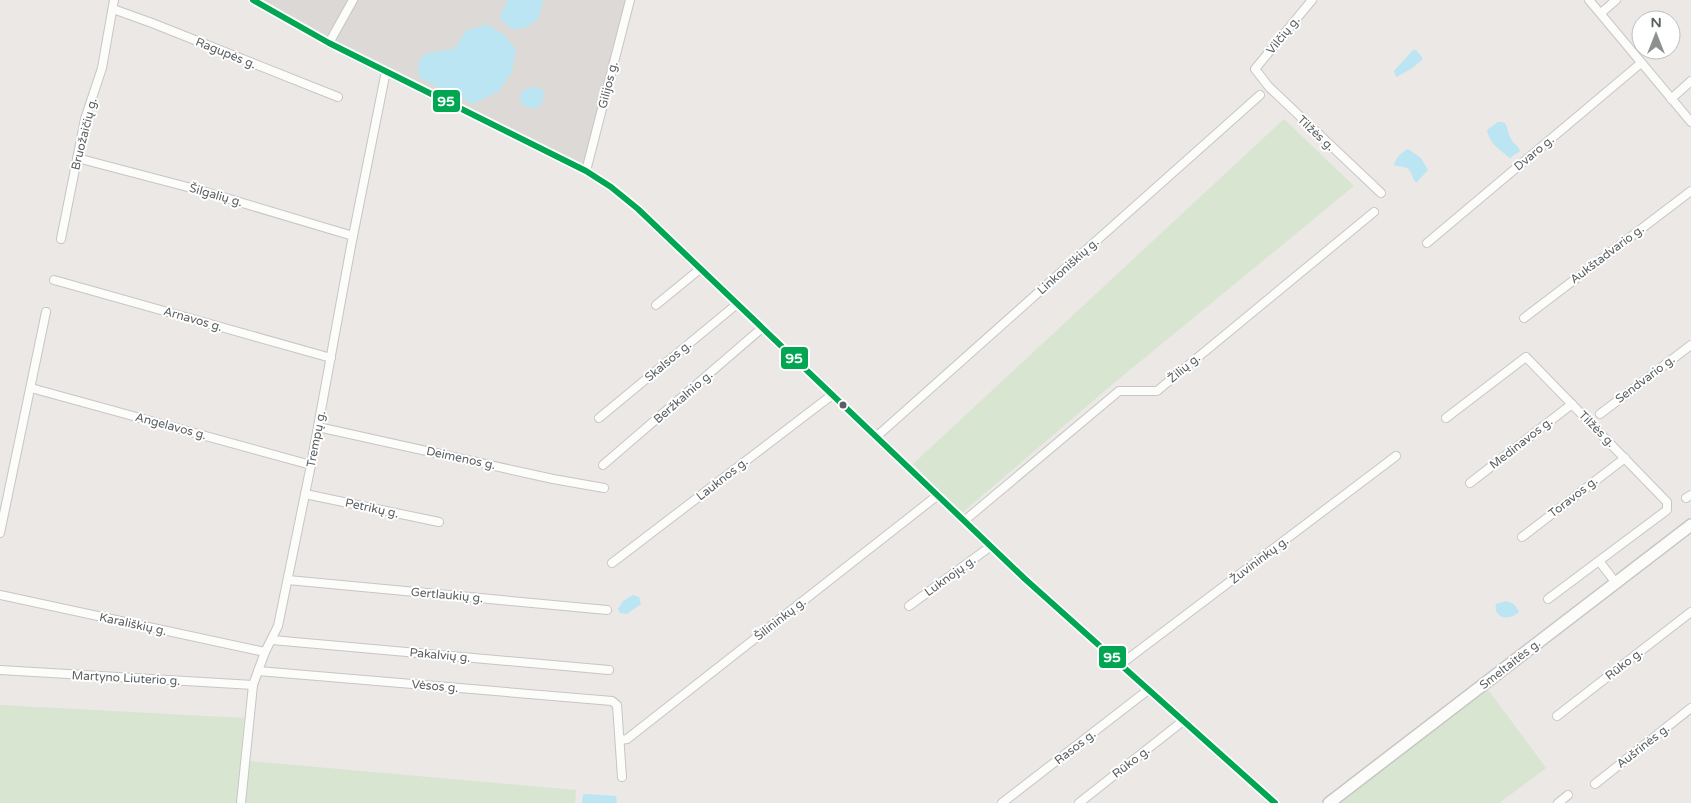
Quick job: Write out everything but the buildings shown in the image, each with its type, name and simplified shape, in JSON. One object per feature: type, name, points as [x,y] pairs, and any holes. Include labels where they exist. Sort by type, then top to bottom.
[{"type":"main road","name":"Smeltaitės g.","points":[[1329,803],[1691,525]]},
{"type":"street","name":"Bruožaičių g.","points":[[61,239],[87,113],[102,68],[114,0]]},
{"type":"street","points":[[253,0],[330,43],[586,171],[638,209],[964,521],[1122,664],[1148,690],[1275,803]]},
{"type":"street","points":[[330,43],[353,0]]},
{"type":"street","name":"Gilijos g.","points":[[586,171],[630,0]]},
{"type":"street","name":"Vilčių g.","points":[[1255,69],[1312,0]]},
{"type":"street","points":[[1590,0],[1691,122]]},
{"type":"street","points":[[1601,13],[1616,0]]},
{"type":"street","name":"Ragupės g.","points":[[113,10],[152,23],[338,97]]},
{"type":"street","name":"Dvaro g.","points":[[1427,243],[1641,63]]},
{"type":"street","name":"Tilžės g.","points":[[1255,69],[1268,87],[1381,193]]},
{"type":"street","name":"Trempų g.","points":[[241,803],[253,685],[265,652],[278,626],[288,580],[386,71]]},
{"type":"street","points":[[1672,99],[1691,81]]},
{"type":"street","name":"Linkoniškių g.","points":[[876,437],[1260,95]]},
{"type":"street","name":"Šilgalių g.","points":[[78,158],[199,190],[353,236]]},
{"type":"street","name":"Aukštadvario g.","points":[[1524,318],[1691,191]]},
{"type":"street","name":"Žilių g.","points":[[964,521],[1119,390],[1157,390],[1374,212]]},
{"type":"street","points":[[656,305],[700,269]]},
{"type":"street","name":"Arnavos g.","points":[[54,280],[331,358]]},
{"type":"street","name":"Skalsos g.","points":[[599,418],[737,304]]},
{"type":"street","points":[[0,533],[46,312]]},
{"type":"street","name":"Beržkalnio g.","points":[[603,465],[762,328]]},
{"type":"street","name":"Sendvario g.","points":[[1600,414],[1691,345]]},
{"type":"street","name":"Tilžės g.","points":[[1446,418],[1526,357],[1667,502],[1666,510],[1599,560]]},
{"type":"street","name":"Angelavos g.","points":[[31,388],[311,465]]},
{"type":"street","name":"Lauknos g.","points":[[612,563],[832,395]]},
{"type":"street","name":"Medinavos g.","points":[[1470,483],[1572,404]]},
{"type":"street","name":"Deimenos g.","points":[[318,427],[553,479],[604,488]]},
{"type":"street","name":"Žuvininkų g.","points":[[1122,664],[1396,456]]},
{"type":"street","name":"Toravos g.","points":[[1522,537],[1625,458]]},
{"type":"street","name":"Petrikų g.","points":[[305,494],[439,522]]},
{"type":"street","name":"Šilininkų g.","points":[[621,740],[628,739],[938,495]]},
{"type":"street","name":"Luknojų g.","points":[[909,606],[991,546]]},
{"type":"street","points":[[1548,599],[1599,560],[1616,583]]},
{"type":"street","name":"Gertlaukių g.","points":[[288,580],[607,610]]},
{"type":"street","name":"Karališkių g.","points":[[0,595],[265,652]]},
{"type":"street","name":"Rūko g.","points":[[1557,716],[1691,612]]},
{"type":"street","name":"Pakalvių g.","points":[[272,640],[609,670]]},
{"type":"street","name":"Martyno Liuterio g.","points":[[0,670],[253,685]]},
{"type":"street","name":"Vėsos g.","points":[[258,671],[612,701],[617,705],[621,740]]},
{"type":"street","name":"Rasos g.","points":[[1002,803],[1148,690]]},
{"type":"street","name":"Aušrinės g.","points":[[1595,784],[1691,708]]},
{"type":"street","name":"Rūko g.","points":[[1079,803],[1183,721]]},
{"type":"street","points":[[621,740],[622,777]]},
{"type":"street","points":[[1558,803],[1568,795]]},
{"type":"shaded area","points":[[262,0],[348,0],[333,29],[324,36]]},
{"type":"shaded area","points":[[348,0],[626,0],[584,162],[582,164],[578,163],[324,36],[333,29]]},
{"type":"green space","points":[[1284,119],[1354,186],[1114,383],[962,513],[913,464]]},
{"type":"green space","points":[[1486,687],[1546,768],[1499,803],[1336,803]]},
{"type":"green space","points":[[0,705],[244,718],[237,803],[0,803]]},
{"type":"green space","points":[[249,761],[576,790],[575,803],[244,803]]},
{"type":"water","points":[[508,0],[543,0],[539,16],[534,22],[523,28],[512,29],[500,19]]},
{"type":"water","points":[[487,24],[503,34],[516,49],[512,72],[499,91],[473,104],[420,78],[418,69],[422,57],[433,52],[454,49],[466,31]]},
{"type":"water","points":[[1413,50],[1416,50],[1422,57],[1422,60],[1411,69],[1396,77],[1394,71]]},
{"type":"water","points":[[533,87],[540,88],[544,93],[541,105],[535,109],[524,106],[520,100],[521,92]]},
{"type":"water","points":[[1498,122],[1505,124],[1511,139],[1520,151],[1510,158],[1496,146],[1488,135],[1487,130]]},
{"type":"water","points":[[1408,149],[1421,158],[1428,170],[1416,183],[1409,169],[1394,165],[1399,156]]},
{"type":"water","points":[[633,595],[639,597],[641,604],[627,614],[620,613],[618,609],[623,601]]},
{"type":"water","points":[[1506,601],[1514,604],[1519,612],[1511,617],[1503,617],[1497,613],[1496,604]]},
{"type":"water","points":[[583,795],[616,796],[617,803],[582,803]]},
{"type":"transit line","name":"95","points":[[253,0],[329,43],[586,171],[611,187],[638,209],[1025,579],[1275,803]]}]
